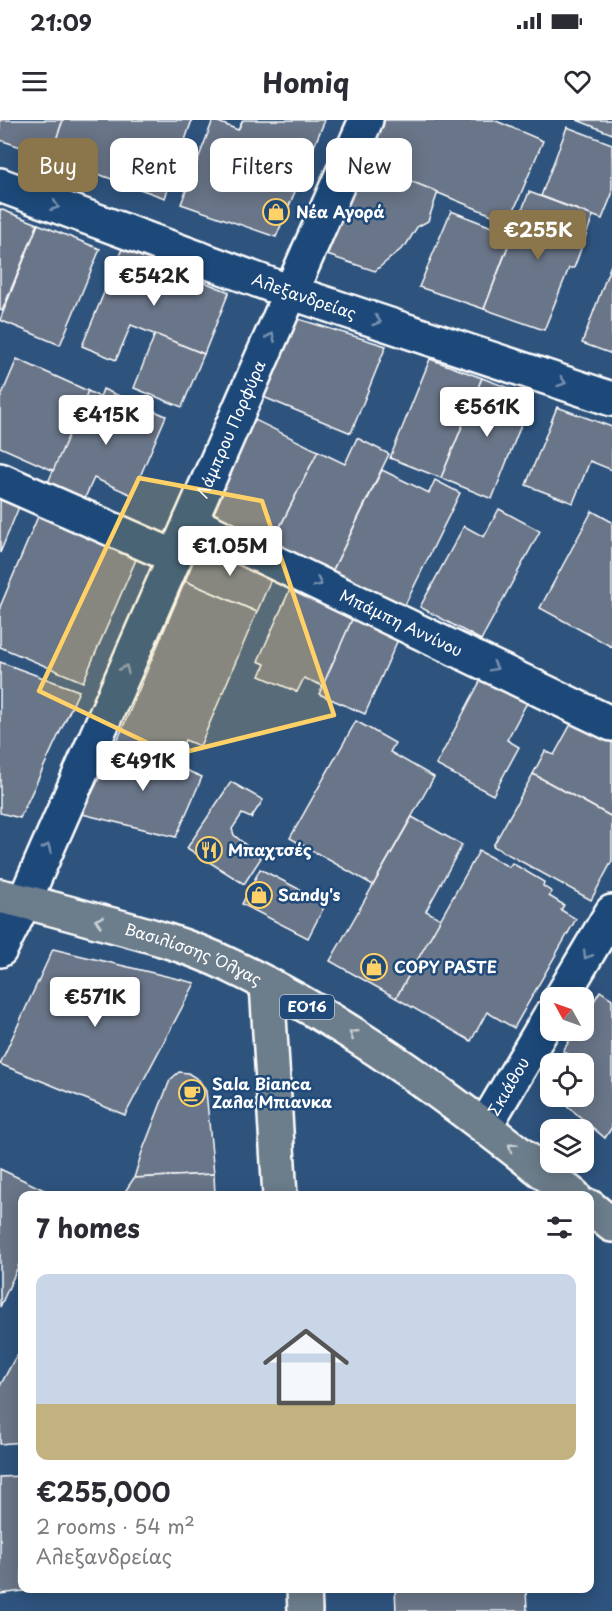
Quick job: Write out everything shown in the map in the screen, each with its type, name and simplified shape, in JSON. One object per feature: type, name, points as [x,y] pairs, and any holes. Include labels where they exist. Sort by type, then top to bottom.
[{"type":"main road","name":"Βασιλίσσης Όλγας","points":[[12,899],[156,936],[230,966],[267,984],[379,1051],[485,1126],[568,1191]]},
{"type":"main road","points":[[267,984],[280,1191]]},
{"type":"main road","points":[[594,1211],[612,1225]]},
{"type":"main road","points":[[304,1593],[305,1611]]},
{"type":"street","name":"Λάμπρου Πορφύρα","points":[[0,950],[12,899],[175,557],[366,120]]},
{"type":"street","name":"Αλεξανδρείας","points":[[0,185],[290,292],[612,399]]},
{"type":"street","points":[[0,480],[175,557]]},
{"type":"street","name":"Μπάμπη Αννίνου","points":[[190,522],[612,724]]},
{"type":"street","points":[[568,987],[612,912]]},
{"type":"street","name":"Σκιάθου","points":[[485,1126],[540,1033]]},
{"type":"highlighted area","points":[[139,478],[262,501],[334,715],[173,755],[39,691]]},
{"type":"building","points":[[0,120],[63,120],[57,138],[18,138],[18,146],[0,140]]},
{"type":"building","points":[[63,120],[192,120],[186,138],[110,138],[110,178],[98,174],[98,138],[57,138]]},
{"type":"building","points":[[213,120],[238,130],[243,120],[325,120],[314,146],[314,138],[210,138],[210,192],[295,192],[276,237],[181,204],[186,192],[198,192],[198,159]]},
{"type":"building","points":[[383,120],[494,120],[543,141],[509,222],[412,182],[412,138],[375,138]]},
{"type":"building","points":[[577,120],[612,120],[612,134]]},
{"type":"building","points":[[567,127],[612,144],[612,194],[602,219],[541,196]]},
{"type":"building","points":[[412,182],[438,192],[428,221],[417,227],[406,245],[375,271],[327,255],[353,192],[412,192]]},
{"type":"building","points":[[148,192],[167,192],[165,198]]},
{"type":"building","points":[[529,192],[593,216],[574,268],[569,268],[544,330],[484,309]]},
{"type":"building","points":[[0,209],[38,224],[2,311],[0,310]]},
{"type":"building","points":[[451,211],[512,235],[484,309],[419,287]]},
{"type":"building","points":[[38,224],[100,249],[60,345],[0,320]]},
{"type":"building","points":[[122,249],[229,292],[204,354],[131,325],[116,360],[82,346]]},
{"type":"building","points":[[612,262],[612,354],[582,343]]},
{"type":"building","points":[[292,317],[386,346],[351,433],[256,394]]},
{"type":"building","points":[[155,334],[204,354],[182,407],[134,388]]},
{"type":"building","points":[[17,359],[88,391],[54,471],[0,447],[0,399]]},
{"type":"building","points":[[430,359],[482,378],[441,478],[390,458]]},
{"type":"building","points":[[482,378],[532,397],[492,499],[441,478]]},
{"type":"building","points":[[103,389],[166,416],[132,495],[94,478],[83,502],[46,487],[88,391],[100,397]]},
{"type":"building","points":[[557,407],[612,427],[612,470],[590,461],[573,503],[526,485]]},
{"type":"building","points":[[245,415],[318,451],[270,547],[198,511]]},
{"type":"building","points":[[357,438],[389,454],[330,576],[270,547],[318,451],[345,464]]},
{"type":"building","points":[[382,470],[429,493],[435,480],[460,493],[402,611],[330,576]]},
{"type":"building","points":[[0,493],[21,502],[0,553]]},
{"type":"building","points":[[42,507],[141,548],[83,682],[0,647],[0,607]]},
{"type":"building","points":[[499,509],[540,531],[481,640],[420,607],[464,526],[484,537]]},
{"type":"building","points":[[592,511],[612,522],[612,647],[540,608]]},
{"type":"building","points":[[202,541],[274,572],[257,612],[185,581]]},
{"type":"building","points":[[185,581],[257,612],[200,746],[185,740],[175,766],[117,741]]},
{"type":"building","points":[[291,587],[354,615],[323,686],[304,678],[297,692],[260,676],[265,664],[258,661]]},
{"type":"building","points":[[354,615],[400,635],[365,714],[319,694]]},
{"type":"building","points":[[0,662],[79,691],[20,818],[0,813]]},
{"type":"building","points":[[485,672],[530,697],[507,740],[519,747],[493,795],[436,765]]},
{"type":"building","points":[[576,715],[612,734],[612,817],[533,774],[545,751],[554,755]]},
{"type":"building","points":[[356,721],[395,743],[390,752],[434,777],[373,885],[290,838]]},
{"type":"building","points":[[117,741],[202,777],[176,837],[82,814]]},
{"type":"building","points":[[533,774],[612,817],[612,861],[591,900],[493,846]]},
{"type":"building","points":[[231,782],[263,800],[251,818],[242,814],[232,829],[234,835],[261,858],[244,884],[187,848]]},
{"type":"building","points":[[412,817],[462,845],[426,911],[441,919],[396,998],[330,961]]},
{"type":"building","points":[[479,851],[509,867],[512,863],[544,882],[543,886],[552,892],[549,896],[564,905],[561,910],[576,919],[514,1028],[487,1012],[471,1041],[396,998]]},
{"type":"building","points":[[260,869],[326,903],[308,938],[242,904]]},
{"type":"building","points":[[53,949],[195,983],[125,1115],[0,1064]]},
{"type":"building","points":[[600,991],[612,999],[612,1127],[605,1138],[594,1129],[594,1119],[583,1119],[568,1107],[594,1107],[594,1053],[563,1051],[569,1041],[594,1041],[594,1001]]},
{"type":"building","points":[[179,1072],[188,1073],[199,1080],[206,1091],[214,1174],[134,1178],[170,1080]]},
{"type":"building","points":[[0,1169],[47,1191],[18,1191],[18,1267],[0,1307]]},
{"type":"building","points":[[214,1174],[215,1191],[125,1191],[134,1178]]},
{"type":"building","points":[[18,1354],[18,1442],[0,1444],[0,1386]]},
{"type":"building","points":[[18,1476],[18,1592],[0,1594],[0,1477]]},
{"type":"building","points":[[395,1593],[526,1593],[527,1611],[396,1611]]},
{"type":"place","name":"Νέα Αγορά","points":[[276,212]]},
{"type":"place","name":"Μπαχτσές","points":[[209,850]]},
{"type":"place","name":"Sandy's","points":[[259,895]]},
{"type":"place","name":"COPY PASTE","points":[[374,967]]},
{"type":"place","name":"Sala Bianca Ζαλα Μπιανκα","points":[[192,1093]]}]
